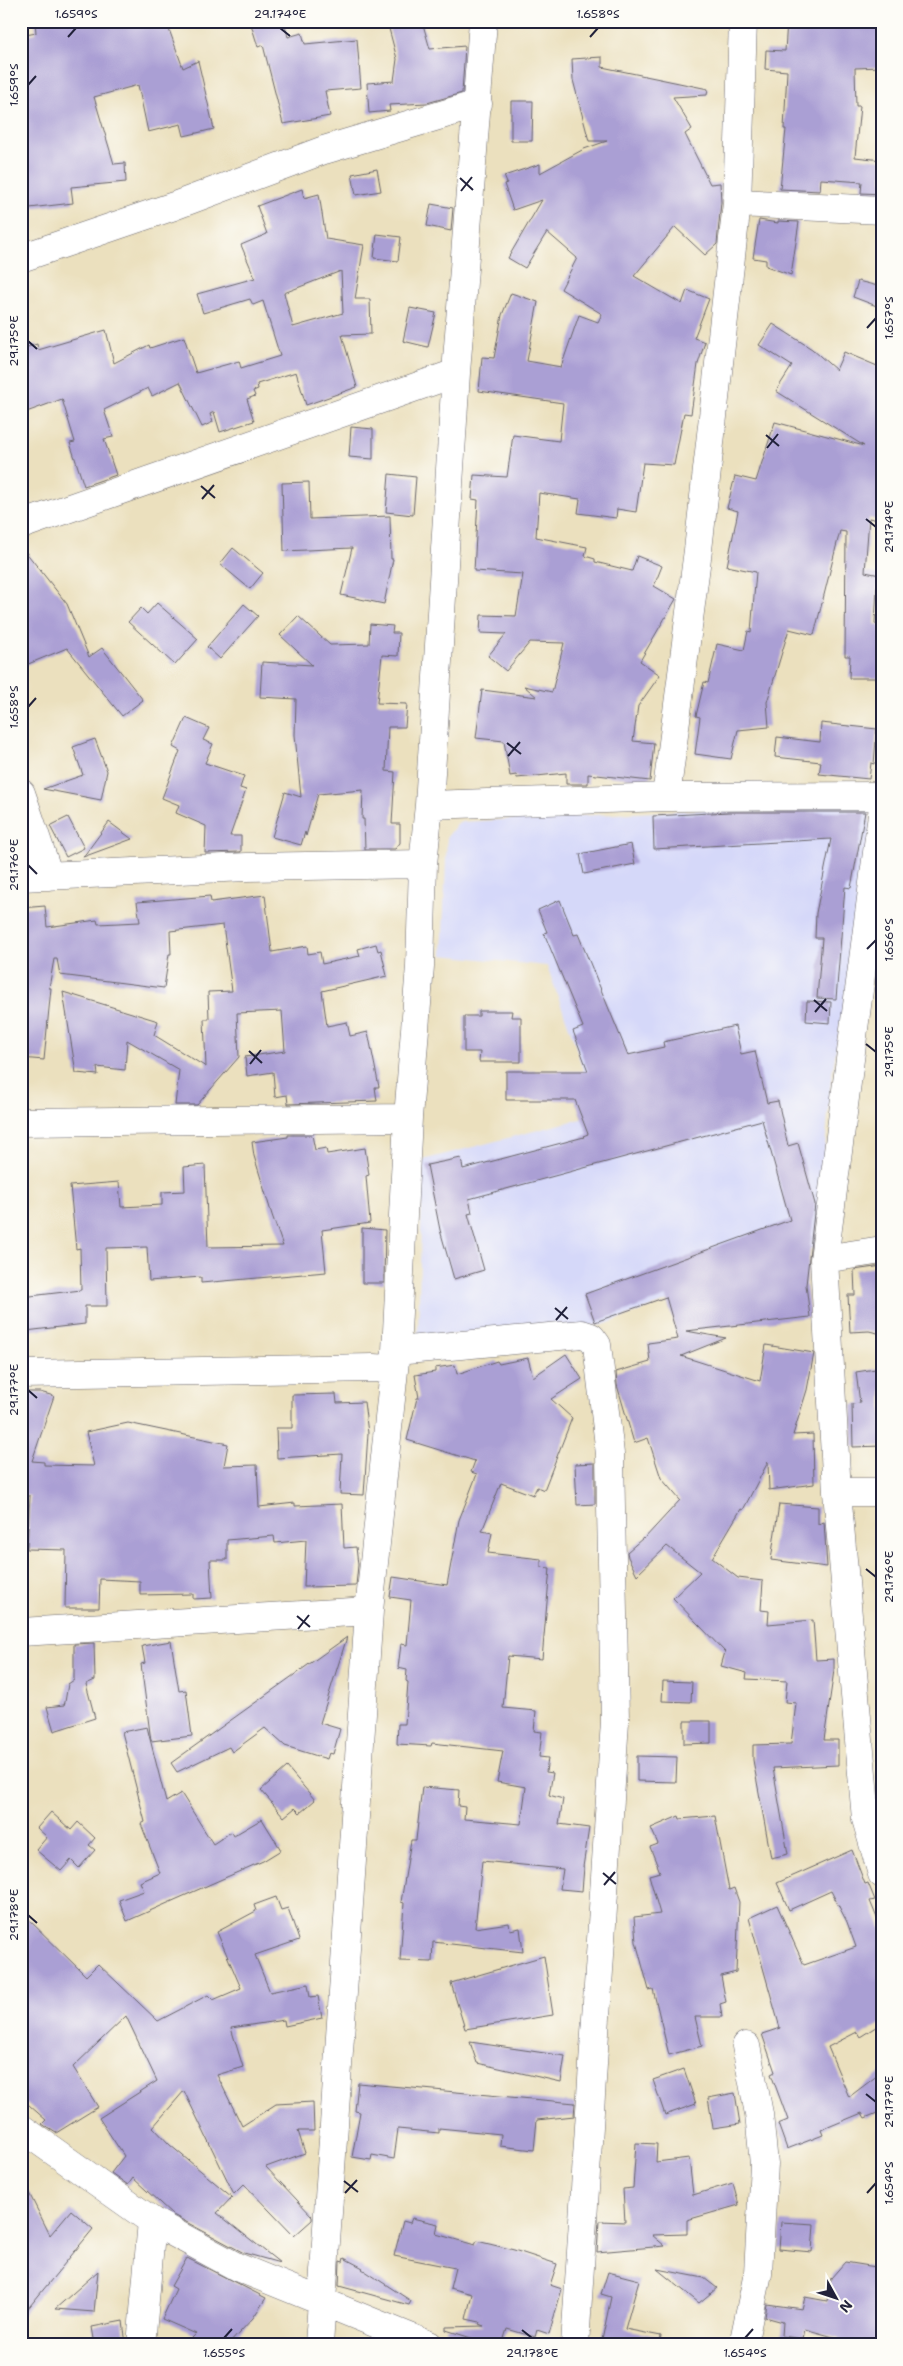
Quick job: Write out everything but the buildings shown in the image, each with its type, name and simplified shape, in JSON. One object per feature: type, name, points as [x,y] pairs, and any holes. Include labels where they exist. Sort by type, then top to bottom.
[{"type":"street","points":[[319,2345],[370,1611],[394,1360],[408,1118],[420,966],[423,864],[429,805],[456,373],[483,21]]},
{"type":"street","points":[[666,797],[698,550],[737,203],[743,21]]},
{"type":"street","points":[[21,258],[174,206],[324,150],[478,104]]},
{"type":"street","points":[[737,203],[882,210]]},
{"type":"street","points":[[21,525],[456,373]]},
{"type":"street","points":[[21,793],[49,876]]},
{"type":"street","points":[[429,805],[666,797],[882,796]]},
{"type":"street","points":[[882,814],[880,857],[824,1259],[837,1492],[866,1819],[882,1874]]},
{"type":"street","points":[[21,877],[247,867],[423,864]]},
{"type":"street","points":[[21,1122],[408,1118]]},
{"type":"street","points":[[824,1259],[882,1250]]},
{"type":"street","points":[[21,1374],[363,1368],[394,1360],[582,1334],[591,1337],[597,1345],[610,1454],[615,1721],[575,2345]]},
{"type":"street","points":[[837,1492],[882,1492]]},
{"type":"street","points":[[21,1632],[370,1611]]},
{"type":"street","points":[[743,2345],[758,2273],[764,2164],[760,2114],[746,2046]]},
{"type":"street","points":[[21,2128],[152,2221],[237,2267],[429,2345]]},
{"type":"street","points":[[141,2345],[152,2221]]},
{"type":"shaded area","points":[[870,801],[870,848],[831,1080],[816,1247],[603,1325],[418,1337],[423,1160],[596,1115],[574,1041],[547,966],[442,955],[447,837],[459,822]]}]
